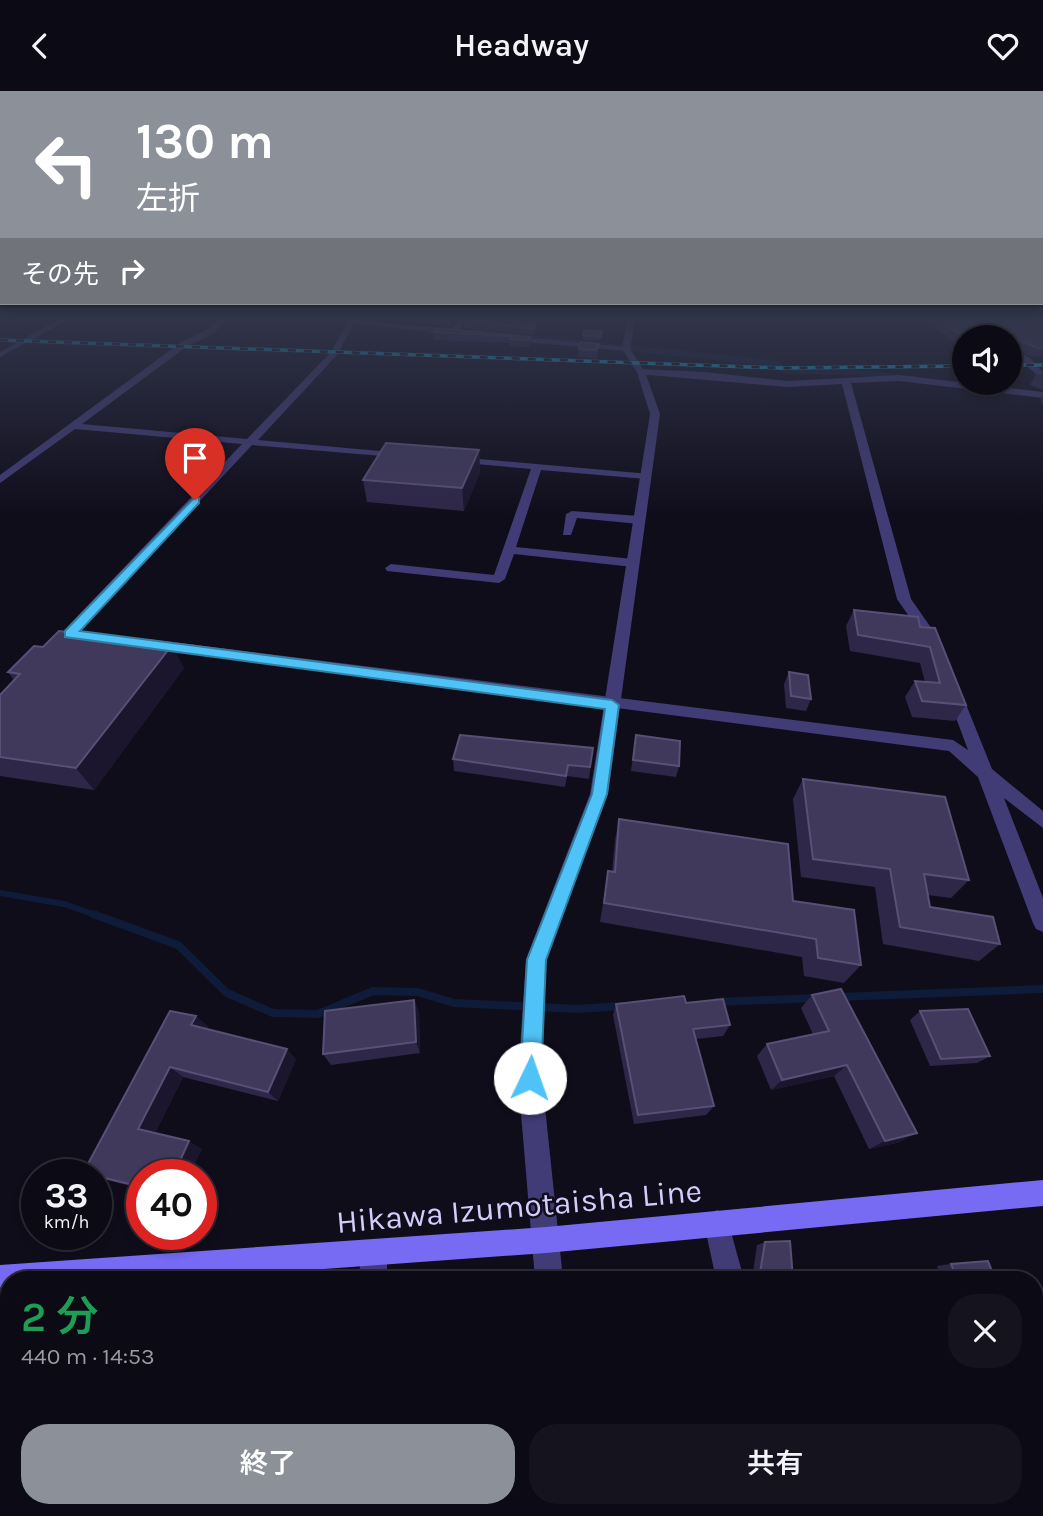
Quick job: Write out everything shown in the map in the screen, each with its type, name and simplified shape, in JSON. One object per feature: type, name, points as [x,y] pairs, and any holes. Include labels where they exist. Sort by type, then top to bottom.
[{"type":"main road","name":"Hikawa Izumotaisha Line","points":[[111,1271],[546,1240],[1043,1193]]},
{"type":"street","points":[[0,480],[132,382]]},
{"type":"street","points":[[50,653],[77,635],[306,382]]},
{"type":"street","points":[[548,1271],[530,1078],[536,960],[599,794],[655,414],[644,382]]},
{"type":"street","points":[[774,382],[851,382]]},
{"type":"street","points":[[938,382],[1043,395]]},
{"type":"street","points":[[846,383],[904,599],[940,654]]},
{"type":"street","points":[[73,426],[416,457]]},
{"type":"street","points":[[444,459],[646,476]]},
{"type":"street","points":[[391,568],[499,579],[537,467]]},
{"type":"street","points":[[567,532],[572,513],[639,520]]},
{"type":"street","points":[[509,550],[633,563]]},
{"type":"street","points":[[138,643],[953,746],[1043,821]]},
{"type":"street","points":[[949,678],[1043,923]]},
{"type":"street","points":[[717,1223],[728,1271]]},
{"type":"street","points":[[373,1271],[374,1252]]},
{"type":"building","points":[[386,443],[479,450],[462,488],[363,480]]},
{"type":"building","points":[[854,610],[918,617],[920,627],[935,628],[966,705],[922,701],[915,681],[940,683],[930,647],[858,635]]},
{"type":"building","points":[[59,631],[172,645],[76,768],[0,757],[0,695],[20,674],[8,672],[34,646],[43,647]]},
{"type":"building","points":[[789,672],[808,675],[811,699],[791,696]]},
{"type":"building","points":[[460,735],[593,748],[590,767],[568,765],[566,776],[453,759]]},
{"type":"building","points":[[636,735],[680,741],[679,766],[633,760]]},
{"type":"building","points":[[803,779],[945,797],[969,880],[924,874],[930,907],[993,917],[1000,944],[900,927],[890,869],[813,859]]},
{"type":"building","points":[[619,819],[788,844],[793,901],[854,910],[861,965],[818,958],[816,939],[604,903],[608,871],[615,872]]},
{"type":"building","points":[[841,989],[917,1133],[885,1141],[847,1065],[782,1080],[767,1044],[829,1031],[812,995]]},
{"type":"building","points":[[684,996],[686,1003],[723,999],[730,1025],[693,1029],[714,1106],[638,1115],[616,1004]]},
{"type":"building","points":[[414,1000],[416,1042],[323,1054],[325,1011]]},
{"type":"building","points":[[968,1009],[990,1056],[941,1059],[920,1011]]},
{"type":"building","points":[[170,1011],[196,1016],[191,1025],[287,1049],[268,1092],[170,1067],[138,1129],[189,1141],[181,1159],[126,1159],[126,1183],[112,1180],[112,1159],[91,1159]]},
{"type":"building","points":[[790,1241],[792,1271],[760,1271],[765,1242]]},
{"type":"building","points":[[988,1261],[992,1271],[954,1271],[951,1264]]},
{"type":"waterway","points":[[0,893],[64,904],[98,916]]},
{"type":"waterway","points":[[93,914],[178,945],[227,993],[273,1013],[318,1014],[373,991],[418,992],[454,1003],[578,1009],[621,1006]]},
{"type":"waterway","points":[[839,997],[1043,989]]},
{"type":"waterway","points":[[716,1002],[817,998]]},
{"type":"route","points":[[195,500],[70,634],[612,705],[599,794],[536,960],[530,1078]]}]
